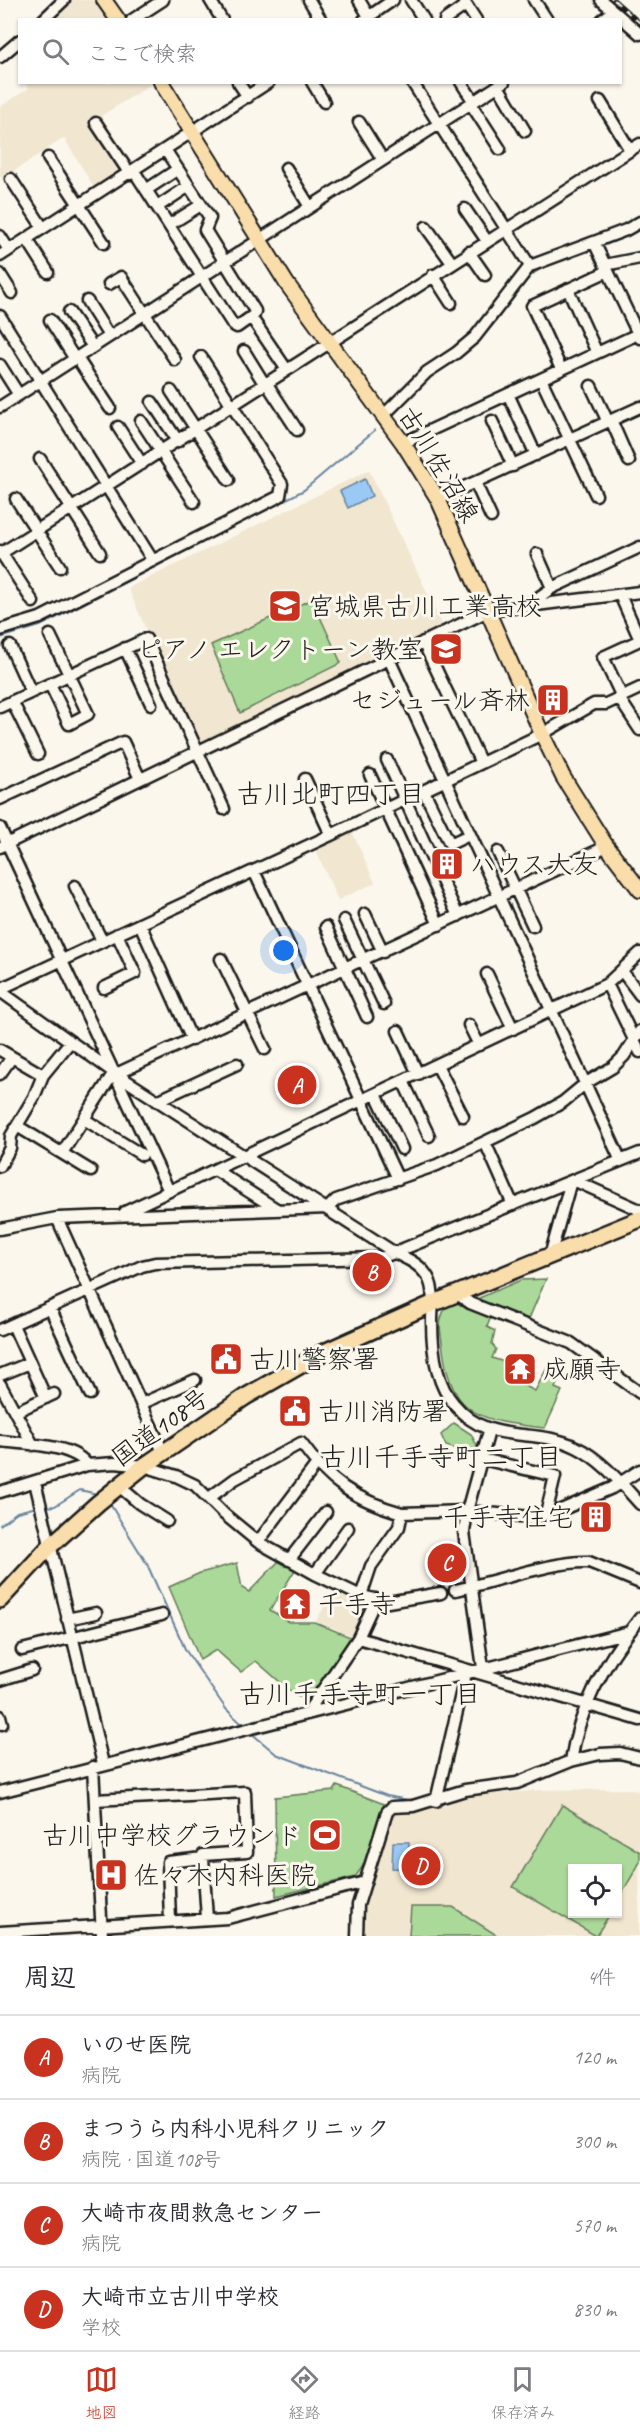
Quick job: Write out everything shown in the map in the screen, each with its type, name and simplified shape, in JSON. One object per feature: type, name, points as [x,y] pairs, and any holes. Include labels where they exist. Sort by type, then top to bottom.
[{"type":"highway","name":"国道108号","points":[[0,1600],[49,1547],[119,1486],[163,1452],[245,1397],[322,1353],[434,1303],[640,1219]]},
{"type":"main road","points":[[104,0],[117,18]]},
{"type":"main road","name":"古川佐沼線","points":[[162,84],[299,302],[403,443],[438,499],[542,734],[568,785],[605,844],[640,891]]},
{"type":"street","points":[[45,18],[64,0]]},
{"type":"street","points":[[135,18],[163,0]]},
{"type":"street","points":[[210,0],[221,18]]},
{"type":"street","points":[[309,0],[320,18]]},
{"type":"street","points":[[359,0],[368,18],[390,1]]},
{"type":"street","points":[[411,0],[423,18]]},
{"type":"street","points":[[534,0],[546,18]]},
{"type":"street","points":[[602,0],[622,18]]},
{"type":"street","points":[[447,18],[465,2],[475,18]]},
{"type":"street","points":[[605,18],[614,11]]},
{"type":"street","points":[[622,18],[640,34]]},
{"type":"street","points":[[0,57],[18,42]]},
{"type":"street","points":[[239,84],[248,97]]},
{"type":"street","points":[[0,236],[4,253],[194,133],[266,84]]},
{"type":"street","points":[[313,84],[324,102]]},
{"type":"street","points":[[413,84],[530,266]]},
{"type":"street","points":[[462,84],[500,149]]},
{"type":"street","points":[[0,407],[472,103],[496,85],[525,131]]},
{"type":"street","points":[[600,101],[630,150]]},
{"type":"street","points":[[359,122],[383,160]]},
{"type":"street","points":[[96,123],[146,190],[233,325],[237,327],[251,317],[255,311],[205,231],[210,218],[166,151]]},
{"type":"street","points":[[33,602],[0,553],[232,407],[487,240],[640,144]]},
{"type":"street","points":[[48,158],[104,243]]},
{"type":"street","points":[[286,168],[310,207]]},
{"type":"street","points":[[146,190],[178,169]]},
{"type":"street","points":[[11,180],[43,228]]},
{"type":"street","points":[[157,207],[189,186]]},
{"type":"street","points":[[169,225],[201,205]]},
{"type":"street","points":[[465,209],[487,240]]},
{"type":"street","points":[[383,416],[427,372],[475,337],[530,266],[596,245],[640,222]]},
{"type":"street","points":[[426,226],[452,263]]},
{"type":"street","points":[[27,239],[48,272]]},
{"type":"street","points":[[403,443],[597,352],[639,335],[596,245]]},
{"type":"street","points":[[469,252],[485,275]]},
{"type":"street","points":[[561,369],[532,306],[606,268],[640,258]]},
{"type":"street","points":[[0,274],[12,293]]},
{"type":"street","points":[[433,275],[451,303]]},
{"type":"street","points":[[110,284],[121,277],[175,360]]},
{"type":"street","points":[[568,289],[597,352]]},
{"type":"street","points":[[87,301],[109,336]]},
{"type":"street","points":[[69,312],[93,347]]},
{"type":"street","points":[[0,316],[153,561]]},
{"type":"street","points":[[251,317],[287,370]]},
{"type":"street","points":[[50,320],[110,408]]},
{"type":"street","points":[[244,351],[297,430]]},
{"type":"street","points":[[0,630],[40,618],[280,496],[282,484],[201,357]]},
{"type":"street","points":[[0,365],[19,395]]},
{"type":"street","points":[[541,379],[596,495]]},
{"type":"street","points":[[591,386],[629,461]]},
{"type":"street","points":[[171,391],[230,480]]},
{"type":"street","points":[[508,394],[536,456]]},
{"type":"street","points":[[153,402],[178,441]]},
{"type":"street","points":[[438,499],[640,407]]},
{"type":"street","points":[[492,421],[513,466]]},
{"type":"street","points":[[141,422],[194,502]]},
{"type":"street","points":[[118,427],[142,464]]},
{"type":"street","points":[[40,459],[100,553]]},
{"type":"street","points":[[475,482],[491,517]]},
{"type":"street","points":[[16,499],[60,567]]},
{"type":"street","points":[[525,608],[552,588],[640,547]]},
{"type":"street","points":[[537,554],[552,588]]},
{"type":"street","points":[[4,846],[488,611],[640,592]]},
{"type":"street","points":[[620,595],[640,640],[603,657],[620,698],[640,730]]},
{"type":"street","points":[[50,635],[88,714],[69,724],[50,684]]},
{"type":"street","points":[[0,707],[146,639],[224,809]]},
{"type":"street","points":[[423,642],[481,764]]},
{"type":"street","points":[[10,646],[31,692]]},
{"type":"street","points":[[125,648],[151,704]]},
{"type":"street","points":[[389,659],[621,1161]]},
{"type":"street","points":[[640,688],[606,705],[594,704],[542,734],[481,764],[0,990],[116,1074],[243,1157],[419,1266],[427,1275],[434,1303],[432,1321],[437,1362],[447,1394],[462,1413],[489,1431],[560,1441],[577,1447],[591,1456],[620,1482],[640,1504]]},
{"type":"street","points":[[12,701],[38,754]]},
{"type":"street","points":[[0,799],[123,742],[140,779]]},
{"type":"street","points":[[387,760],[458,916]]},
{"type":"street","points":[[370,775],[439,925]]},
{"type":"street","points":[[304,779],[331,835]]},
{"type":"street","points":[[424,791],[450,844],[470,835]]},
{"type":"street","points":[[0,828],[4,846],[116,1074],[169,1191]]},
{"type":"street","points":[[62,1153],[111,1077],[116,1074],[345,970],[599,850],[605,844]]},
{"type":"street","points":[[498,852],[533,926]]},
{"type":"street","points":[[254,871],[398,1179]]},
{"type":"street","points":[[75,886],[102,941]]},
{"type":"street","points":[[365,914],[383,951]]},
{"type":"street","points":[[344,920],[384,1004]]},
{"type":"street","points":[[140,924],[192,1040]]},
{"type":"street","points":[[326,927],[367,1017]]},
{"type":"street","points":[[104,988],[135,974],[117,934]]},
{"type":"street","points":[[119,1215],[607,984],[640,953]]},
{"type":"street","points":[[221,959],[265,1049]]},
{"type":"street","points":[[622,972],[640,995]]},
{"type":"street","points":[[487,974],[513,1029]]},
{"type":"street","points":[[607,984],[637,1036],[640,1052]]},
{"type":"street","points":[[469,1025],[479,1045]]},
{"type":"street","points":[[398,1031],[418,1074]]},
{"type":"street","points":[[0,1229],[57,1218],[328,1208],[336,1200],[437,1165],[535,1118],[563,1102],[586,1083],[613,1067],[624,1056],[637,1036]]},
{"type":"street","points":[[0,1166],[10,1148],[11,1136],[34,1097],[43,1074],[70,1042]]},
{"type":"street","points":[[0,1050],[43,1074]]},
{"type":"street","points":[[0,1074],[12,1057]]},
{"type":"street","points":[[158,1101],[237,1064]]},
{"type":"street","points":[[437,1065],[463,1116]]},
{"type":"street","points":[[403,1081],[429,1136]]},
{"type":"street","points":[[376,1094],[402,1149]]},
{"type":"street","points":[[84,1119],[142,1155]]},
{"type":"street","points":[[17,1126],[91,1171]]},
{"type":"street","points":[[485,1142],[513,1205]]},
{"type":"street","points":[[0,1330],[142,1266],[155,1263],[381,1258],[640,1153]]},
{"type":"street","points":[[215,1170],[278,1210]]},
{"type":"street","points":[[572,1181],[640,1210]]},
{"type":"street","points":[[550,1256],[572,1181]]},
{"type":"street","points":[[57,1218],[163,1452]]},
{"type":"street","points":[[457,1294],[470,1303],[571,1342],[640,1393]]},
{"type":"street","points":[[50,1308],[90,1394]]},
{"type":"street","points":[[13,1325],[30,1363],[50,1396],[15,1412]]},
{"type":"street","points":[[0,1376],[30,1363]]},
{"type":"street","points":[[141,1404],[195,1380]]},
{"type":"street","points":[[0,1384],[33,1445]]},
{"type":"street","points":[[483,1668],[470,1588],[464,1532],[467,1511],[489,1431]]},
{"type":"street","points":[[0,1441],[52,1448],[74,1454],[81,1456],[87,1465]]},
{"type":"street","points":[[209,1498],[235,1479],[301,1443],[316,1465],[345,1490],[374,1505],[402,1513],[467,1511],[531,1516],[554,1513],[612,1488],[640,1470]]},
{"type":"street","points":[[482,1459],[555,1476],[546,1514]]},
{"type":"street","points":[[0,1492],[87,1465],[115,1463],[144,1466],[176,1476],[195,1485],[224,1514],[258,1542],[315,1574],[361,1596],[400,1601],[441,1593]]},
{"type":"street","points":[[258,1542],[316,1465]]},
{"type":"street","points":[[34,1482],[72,1637],[98,1765],[95,1800],[102,1931]]},
{"type":"street","points":[[119,1486],[140,1504],[167,1521]]},
{"type":"street","points":[[289,1560],[326,1512]]},
{"type":"street","points":[[361,1596],[371,1566],[399,1527],[402,1513]]},
{"type":"street","points":[[315,1574],[348,1528]]},
{"type":"street","points":[[455,1590],[545,1568],[583,1562],[590,1562],[640,1583]]},
{"type":"street","points":[[310,1712],[311,1707],[358,1638],[376,1599]]},
{"type":"street","points":[[67,1619],[96,1613]]},
{"type":"street","points":[[22,1650],[162,1616]]},
{"type":"street","points":[[571,1757],[586,1705],[595,1684],[640,1618]]},
{"type":"street","points":[[0,1792],[98,1765],[629,1632]]},
{"type":"street","points":[[358,1638],[468,1672],[640,1720]]},
{"type":"street","points":[[0,1680],[32,1670]]},
{"type":"street","points":[[437,1796],[468,1672]]},
{"type":"street","points":[[357,1936],[358,1905],[387,1812],[392,1807],[413,1806],[437,1796],[517,1783],[571,1757],[620,1752],[640,1758]]},
{"type":"street","points":[[95,1800],[245,1792],[247,1851],[203,1855],[203,1858],[168,1862],[170,1921]]},
{"type":"street","points":[[203,1858],[207,1919]]},
{"type":"street","points":[[0,1932],[102,1931],[170,1921],[228,1917],[361,1883]]},
{"type":"shaded area","points":[[68,0],[94,0],[107,18],[48,18]]},
{"type":"shaded area","points":[[26,84],[151,84],[101,116],[132,165],[95,189],[64,138],[2,179],[0,176],[0,107],[29,88]]},
{"type":"shaded area","name":"宮城県古川工業高校","points":[[369,470],[442,624],[199,749],[128,588]]},
{"type":"shaded area","points":[[351,829],[375,883],[338,900],[314,846]]},
{"type":"shaded area","points":[[335,1589],[360,1600],[363,1607],[354,1637],[316,1621]]},
{"type":"shaded area","points":[[632,1789],[640,1792],[639,1936],[362,1936],[365,1891],[391,1815],[396,1810],[445,1806],[464,1796],[542,1790]]},
{"type":"green space","points":[[312,599],[341,663],[240,713],[211,645]]},
{"type":"green space","points":[[546,1279],[528,1321],[472,1301],[521,1280]]},
{"type":"green space","points":[[458,1302],[476,1311],[492,1314],[487,1327],[495,1331],[492,1344],[496,1349],[492,1358],[507,1363],[503,1375],[535,1391],[549,1364],[563,1370],[555,1388],[562,1391],[545,1428],[505,1423],[489,1418],[463,1403],[454,1390],[448,1373],[440,1327],[441,1317],[447,1305]]},
{"type":"green space","points":[[454,1423],[471,1434],[477,1446],[474,1455],[446,1446],[441,1435]]},
{"type":"green space","points":[[279,1561],[295,1570],[270,1610],[289,1622],[314,1622],[355,1639],[311,1700],[296,1696],[256,1661],[241,1672],[216,1650],[200,1660],[169,1587],[200,1573],[237,1563],[242,1588],[249,1592]]},
{"type":"green space","name":"古川中学校グラウンド","points":[[337,1786],[384,1804],[363,1866],[355,1877],[276,1896],[275,1797],[334,1791]]},
{"type":"green space","points":[[562,1805],[640,1852],[640,1862],[622,1893],[622,1864],[568,1864],[568,1918],[607,1918],[596,1936],[513,1887]]},
{"type":"green space","points":[[411,1907],[453,1907],[498,1936],[409,1936]]},
{"type":"water","points":[[365,479],[372,496],[348,508],[340,491]]},
{"type":"water","points":[[393,1842],[409,1842],[409,1869],[392,1868]]},
{"type":"waterway","points":[[600,247],[628,236],[640,228]]},
{"type":"waterway","points":[[480,338],[494,324],[530,276],[552,263],[594,249]]},
{"type":"waterway","points":[[391,417],[409,397]]},
{"type":"waterway","points":[[0,638],[40,626],[304,490],[375,430]]},
{"type":"waterway","points":[[46,1507],[55,1506],[80,1490],[97,1494]]},
{"type":"waterway","points":[[110,1504],[147,1564],[186,1651],[226,1709],[244,1726]]},
{"type":"waterway","points":[[0,1525],[17,1512],[37,1507]]},
{"type":"waterway","points":[[250,1732],[276,1754],[387,1796],[408,1800],[423,1798]]},
{"type":"waterway","points":[[577,1753],[606,1748],[640,1751]]},
{"type":"waterway","points":[[475,1783],[522,1776]]},
{"type":"railway","points":[[614,0],[640,23]]},
{"type":"place","name":"宮城県古川工業高校","points":[[285,606]]},
{"type":"place","name":"ピアノ エレクトーン教室","points":[[446,649]]},
{"type":"place","name":"セジュール斉林","points":[[553,700]]},
{"type":"place","name":"ハウス大友","points":[[447,864]]},
{"type":"place","name":"いのせ医院","points":[[297,1085]]},
{"type":"place","name":"まつうら内科小児科クリニック","points":[[372,1272]]},
{"type":"place","name":"古川警察署","points":[[226,1359]]},
{"type":"place","name":"成願寺","points":[[520,1369]]},
{"type":"place","name":"古川消防署","points":[[295,1411]]},
{"type":"place","name":"千手寺住宅","points":[[596,1517]]},
{"type":"place","name":"大崎市夜間救急センター","points":[[447,1563]]},
{"type":"place","name":"千手寺","points":[[295,1604]]},
{"type":"place","name":"古川中学校グラウンド","points":[[325,1835]]},
{"type":"place","name":"大崎市立古川中学校","points":[[421,1866]]},
{"type":"place","name":"佐々木内科医院","points":[[111,1875]]},
{"type":"district","name":"古川北町四丁目","points":[[331,794]]},
{"type":"district","name":"古川千手寺町二丁目","points":[[441,1457]]},
{"type":"district","name":"古川千手寺町一丁目","points":[[360,1694]]}]
